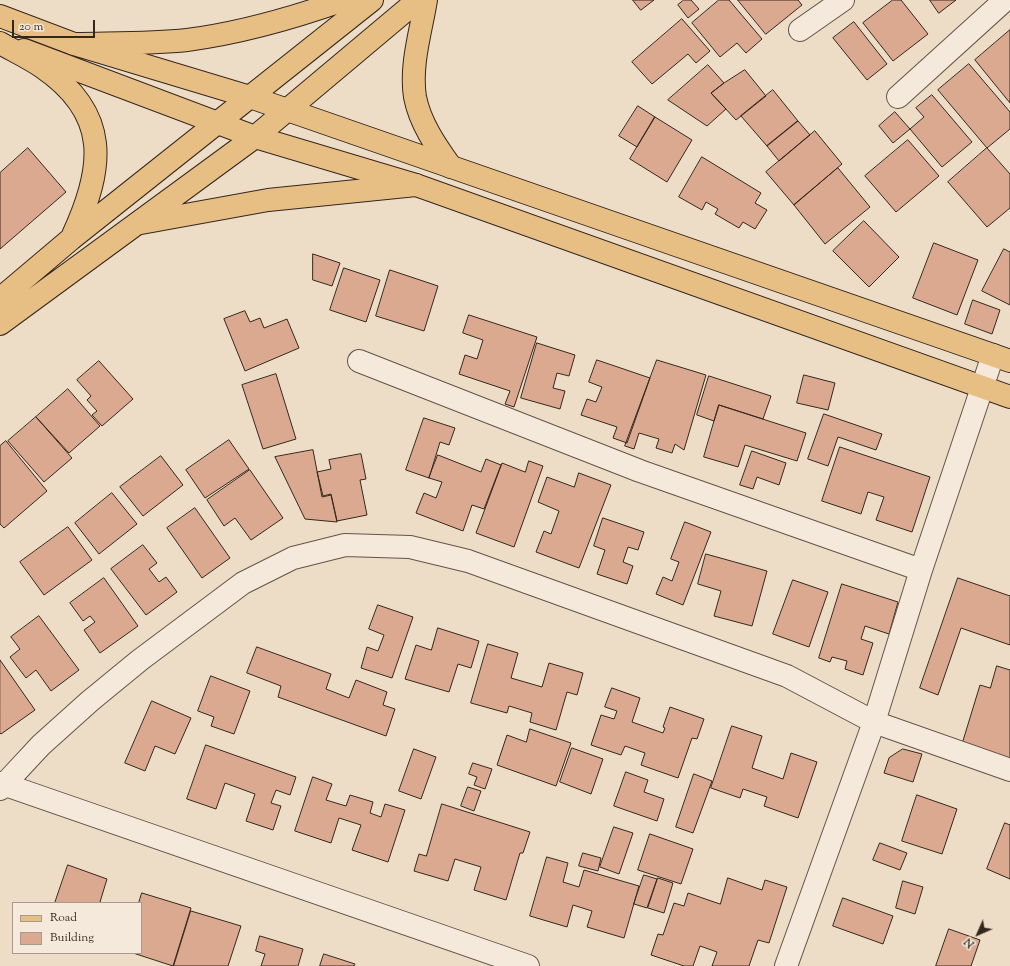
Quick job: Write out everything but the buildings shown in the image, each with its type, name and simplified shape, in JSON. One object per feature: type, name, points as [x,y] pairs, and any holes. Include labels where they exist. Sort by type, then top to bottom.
[{"type":"main road","points":[[74,44],[186,40],[223,34],[297,17],[344,0]]},
{"type":"main road","points":[[0,299],[71,239],[372,0]]},
{"type":"main road","points":[[0,324],[254,137],[418,0]]},
{"type":"main road","points":[[426,0],[414,75],[416,98],[422,117],[433,142],[451,168]]},
{"type":"main road","points":[[0,16],[74,44],[250,97],[286,111],[1001,358]]},
{"type":"main road","points":[[0,42],[254,137],[416,185],[981,388],[1010,397]]},
{"type":"main road","points":[[0,42],[42,67],[60,81],[76,97],[87,116],[95,137],[96,162],[92,186],[84,211],[71,239]]},
{"type":"main road","points":[[134,225],[268,200],[416,185]]},
{"type":"street","points":[[800,30],[843,0]]},
{"type":"street","points":[[898,97],[1005,0]]},
{"type":"street","points":[[786,966],[874,722],[921,570],[981,388],[1001,358]]},
{"type":"street","points":[[359,361],[640,471],[921,570]]},
{"type":"street","points":[[528,966],[1,785],[41,745],[90,701],[140,660],[243,583],[293,558],[345,545],[410,547],[468,561],[787,676],[874,722],[1010,770]]}]
